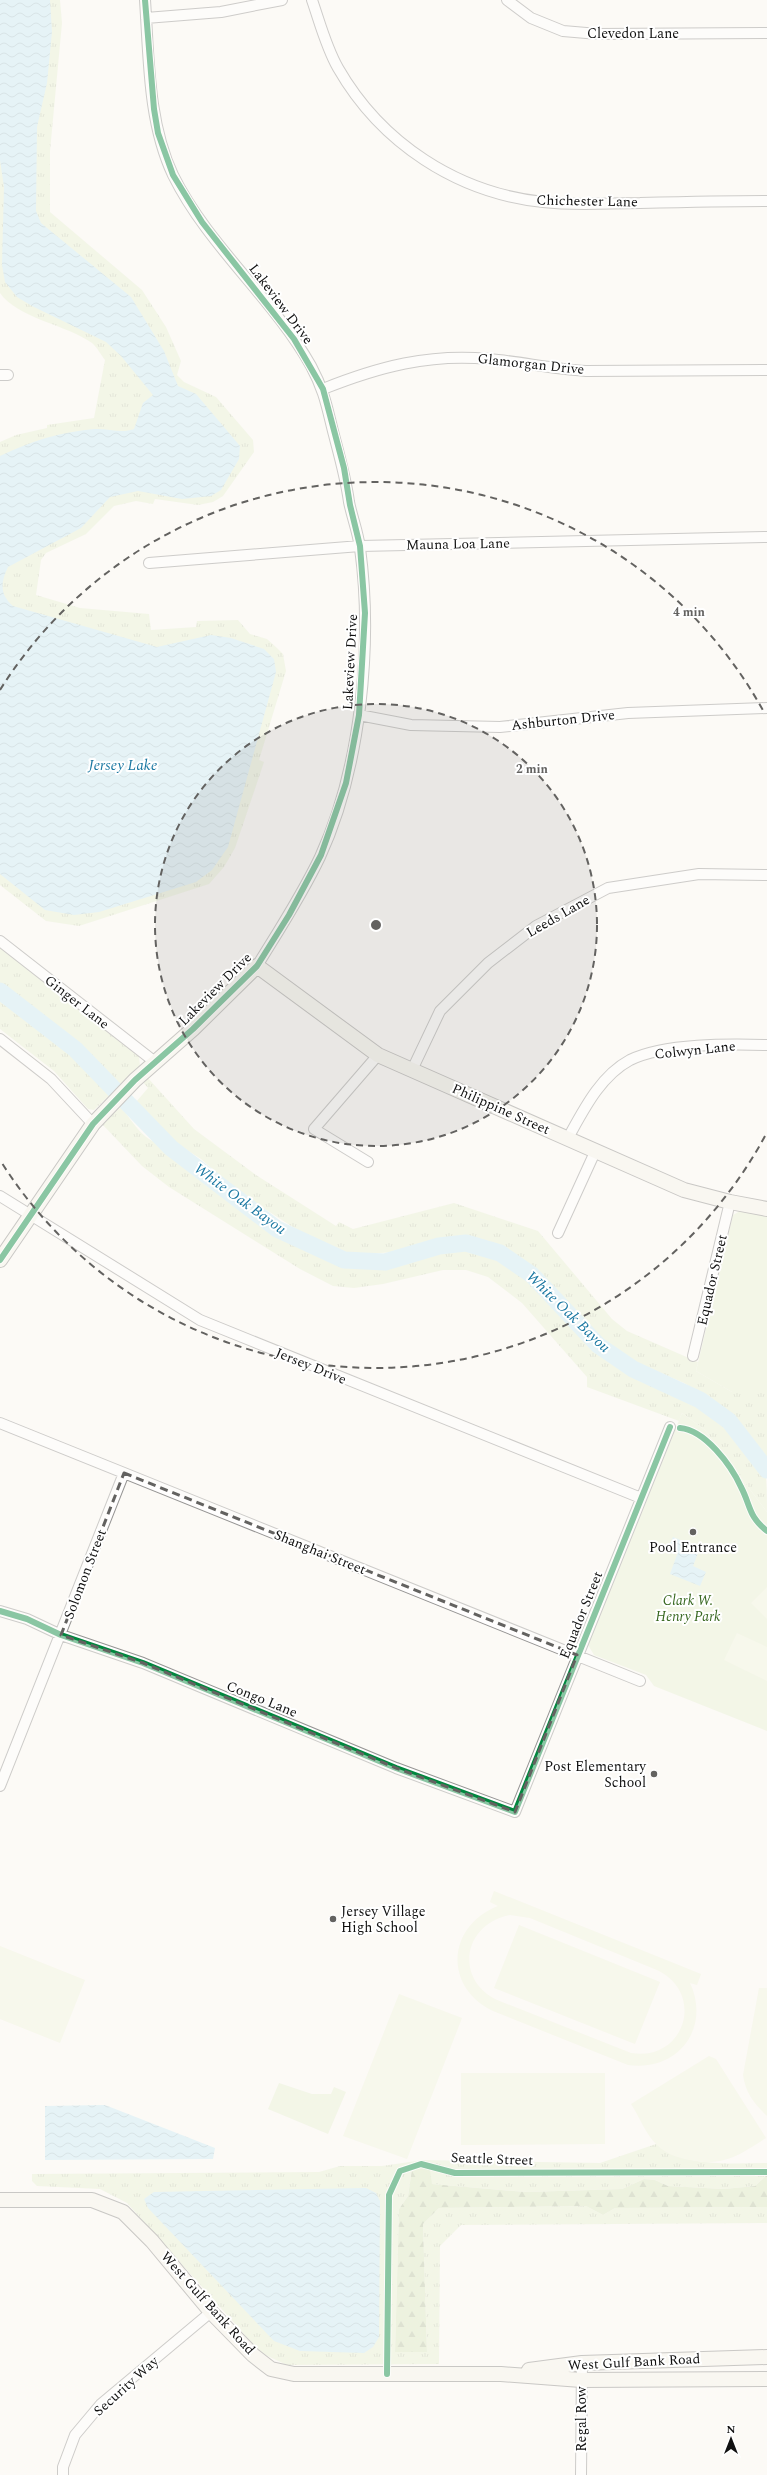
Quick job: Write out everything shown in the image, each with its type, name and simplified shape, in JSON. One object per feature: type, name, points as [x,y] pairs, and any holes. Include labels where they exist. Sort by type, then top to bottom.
[{"type":"street","name":"Lakeview Drive","points":[[0,1260],[30,1214],[93,1124],[135,1080],[257,966],[289,915],[320,855],[346,783],[359,715],[365,613],[360,546],[350,505],[344,468],[323,389],[294,339],[202,222],[173,175],[158,133],[154,109],[145,0]]},
{"type":"street","points":[[146,18],[221,12],[282,0]]},
{"type":"street","name":"Chichester Lane","points":[[312,0],[338,67],[356,95],[375,119],[399,141],[448,175],[506,196],[543,202],[767,201]]},
{"type":"street","name":"Clevedon Lane","points":[[507,0],[531,18],[563,31],[598,34],[767,33]]},
{"type":"street","name":"Glamorgan Drive","points":[[323,389],[388,366],[441,358],[491,359],[562,370],[586,371],[767,370]]},
{"type":"street","name":"Mauna Loa Lane","points":[[149,563],[360,546],[767,537]]},
{"type":"street","name":"Ashburton Drive","points":[[359,715],[411,725],[500,727],[628,713],[767,708]]},
{"type":"street","name":"Leeds Lane","points":[[412,1070],[440,1011],[488,963],[536,926],[608,888],[699,874],[767,875]]},
{"type":"street","name":"Ginger Lane","points":[[0,941],[155,1062]]},
{"type":"street","name":"Philippine Street","points":[[257,966],[378,1055],[684,1190],[730,1202],[767,1209]]},
{"type":"street","points":[[0,1040],[51,1079],[93,1124]]},
{"type":"street","name":"Colwyn Lane","points":[[568,1138],[588,1102],[607,1079],[630,1061],[660,1050],[735,1044],[767,1045]]},
{"type":"street","points":[[368,1162],[314,1129],[378,1055]]},
{"type":"street","points":[[558,1233],[595,1152]]},
{"type":"street","name":"Jersey Drive","points":[[0,1196],[200,1320],[641,1498]]},
{"type":"street","name":"Equador Street","points":[[693,1356],[730,1202]]},
{"type":"street","name":"Shanghai Street","points":[[0,1424],[640,1681]]},
{"type":"street","name":"Equador Street","points":[[515,1812],[670,1427]]},
{"type":"street","name":"Solomon Street","points":[[0,1786],[124,1473]]},
{"type":"street","name":"Congo Lane","points":[[0,1611],[27,1619],[61,1634],[143,1663],[396,1768],[515,1812]]},
{"type":"street","name":"West Gulf Bank Road","points":[[0,2200],[92,2200],[123,2212],[152,2241],[211,2312],[253,2355],[271,2369],[294,2374],[501,2374],[581,2380],[767,2379]]},
{"type":"street","name":"Security Way","points":[[63,2475],[63,2467],[75,2435],[102,2404],[211,2312]]},
{"type":"street","name":"West Gulf Bank Road","points":[[501,2374],[582,2363],[767,2357]]},
{"type":"street","name":"Regal Row","points":[[581,2475],[582,2363]]},
{"type":"highlighted area","points":[[124,1473],[577,1655],[515,1812],[396,1768],[143,1663],[61,1635]]},
{"type":"green space","name":"Jersey Lake","points":[[0,0],[60,0],[62,23],[50,151],[50,212],[142,290],[166,327],[181,361],[177,375],[184,382],[216,397],[253,440],[254,452],[223,496],[213,502],[198,505],[155,499],[153,504],[136,501],[114,506],[86,534],[46,553],[41,560],[36,595],[80,608],[149,614],[151,630],[196,627],[197,621],[238,620],[250,634],[267,639],[283,654],[286,671],[259,760],[264,762],[235,848],[224,867],[209,884],[79,926],[46,921],[0,885],[0,442],[16,435],[47,428],[47,425],[94,418],[105,360],[92,343],[69,331],[18,309],[8,302],[0,293]]},
{"type":"green space","points":[[0,947],[139,1056],[140,1066],[94,1110],[88,1109],[54,1071],[0,1029]]},
{"type":"green space","points":[[147,1077],[194,1129],[256,1175],[336,1226],[339,1222],[353,1229],[454,1203],[538,1231],[612,1319],[627,1331],[698,1362],[696,1371],[732,1392],[767,1392],[767,1462],[726,1409],[684,1383],[624,1357],[601,1339],[541,1273],[514,1257],[472,1239],[453,1238],[407,1251],[353,1255],[313,1240],[240,1193],[201,1159],[174,1142],[136,1102],[148,1088],[142,1081]]},
{"type":"green space","points":[[121,1107],[143,1135],[155,1142],[161,1143],[234,1204],[263,1225],[293,1243],[323,1258],[352,1266],[380,1268],[410,1262],[446,1251],[459,1250],[474,1252],[491,1257],[512,1268],[615,1365],[635,1377],[688,1400],[721,1423],[752,1456],[766,1478],[767,1512],[705,1430],[682,1413],[679,1421],[587,1387],[587,1377],[522,1303],[488,1277],[466,1270],[443,1270],[383,1284],[354,1288],[333,1286],[300,1269],[169,1187],[142,1166],[102,1124]]},
{"type":"green space","points":[[740,1211],[767,1215],[767,1392],[732,1392],[696,1371],[733,1215]]},
{"type":"green space","name":"Clark W. Henry Park","points":[[682,1413],[705,1430],[767,1512],[767,1731],[654,1686],[646,1675],[594,1655],[588,1645]]},
{"type":"green space","points":[[767,1587],[767,1619],[751,1603]]},
{"type":"green space","points":[[737,1633],[767,1647],[767,1681],[724,1660]]},
{"type":"green space","points":[[494,1891],[701,1974],[697,1985],[690,1983],[695,2000],[696,2016],[693,2031],[686,2044],[675,2054],[662,2061],[646,2065],[628,2065],[493,2011],[477,2000],[466,1987],[459,1973],[458,1957],[461,1942],[469,1927],[481,1915],[498,1906],[490,1902]],"holes":[[[510,1915],[530,1918],[657,1970],[672,1981],[681,1994],[685,2009],[683,2024],[676,2037],[665,2047],[650,2053],[631,2053],[497,2000],[483,1991],[474,1979],[470,1966],[470,1953],[474,1940],[482,1929],[494,1920]]]},
{"type":"green space","points":[[519,1925],[660,1982],[635,2044],[494,1988]]},
{"type":"green space","points":[[0,1946],[85,1980],[60,2043],[0,2019]]},
{"type":"green space","points":[[759,1988],[767,1988],[767,2116],[758,2107],[748,2093],[743,2075]]},
{"type":"green space","points":[[399,1994],[462,2018],[407,2159],[343,2136]]},
{"type":"green space","points":[[709,2056],[716,2059],[766,2138],[748,2150],[731,2158],[722,2161],[702,2162],[677,2157],[661,2148],[649,2136],[631,2104]]},
{"type":"green space","points":[[461,2073],[605,2073],[605,2144],[461,2145]]},
{"type":"green space","points":[[279,2083],[312,2094],[331,2094],[334,2087],[346,2092],[328,2134],[268,2109]]},
{"type":"green space","points":[[656,2144],[668,2152],[695,2161],[767,2163],[767,2175],[755,2186],[724,2189],[668,2186],[655,2180],[644,2179],[622,2189],[526,2192],[432,2184],[412,2169],[408,2196],[399,2209],[395,2352],[427,2352],[423,2224],[439,2208],[586,2206],[603,2215],[615,2208],[767,2207],[767,2223],[461,2225],[440,2246],[439,2364],[287,2365],[261,2353],[127,2203],[100,2189],[37,2186],[32,2181],[32,2174],[319,2172],[340,2166],[382,2166],[423,2160],[600,2163]]},
{"type":"green space","points":[[419,2167],[430,2170],[432,2184],[526,2192],[622,2189],[644,2179],[655,2180],[668,2186],[724,2189],[755,2186],[767,2175],[767,2207],[615,2208],[603,2215],[586,2206],[439,2208],[423,2224],[427,2352],[395,2352],[399,2209],[408,2196],[412,2169]]},
{"type":"water","name":"Jersey Lake","points":[[0,0],[50,0],[52,32],[47,83],[37,127],[36,211],[41,223],[131,297],[164,351],[178,386],[196,394],[240,446],[239,459],[221,490],[211,496],[182,499],[138,491],[110,497],[81,528],[8,567],[3,583],[6,598],[13,606],[157,647],[211,635],[231,638],[264,649],[274,659],[276,672],[228,847],[212,870],[196,882],[99,912],[74,915],[45,910],[0,874],[0,456],[34,442],[69,432],[94,429],[124,431],[134,429],[143,403],[153,395],[121,356],[106,342],[32,306],[17,297],[5,282],[2,265],[4,187],[0,160]]},
{"type":"water","points":[[673,1537],[700,1548],[693,1566],[706,1572],[700,1586],[670,1574],[678,1552],[668,1548]]},
{"type":"water","points":[[105,2105],[215,2148],[213,2159],[45,2160],[45,2106]]},
{"type":"water","points":[[366,2188],[376,2193],[380,2201],[379,2337],[373,2347],[364,2353],[300,2351],[274,2341],[148,2208],[144,2199],[154,2192]]},
{"type":"waterway","name":"White Oak Bayou","points":[[0,991],[75,1049],[171,1148],[277,1229],[344,1260],[385,1262],[439,1246],[466,1243],[500,1253],[532,1275],[598,1345],[633,1369],[700,1400],[729,1421],[767,1470]]},
{"type":"cycle path","points":[[0,1260],[93,1124],[135,1080],[193,1029],[257,966],[289,915],[321,855],[346,783],[359,715],[365,613],[360,546],[350,505],[344,468],[323,389],[294,339],[202,222],[173,175],[158,133],[154,109],[145,0]]},
{"type":"cycle path","points":[[0,1611],[27,1619],[61,1635],[143,1663],[396,1768],[515,1812],[670,1427]]},
{"type":"cycle path","points":[[680,1428],[689,1430],[699,1435],[724,1459],[737,1478],[753,1515],[761,1526],[767,1531]]},
{"type":"cycle path","name":"Seattle Street","points":[[387,2374],[389,2195],[400,2171],[421,2164],[455,2173],[767,2172]]},
{"type":"place","name":"Pool Entrance","points":[[693,1532]]},
{"type":"place","name":"Post Elementary School","points":[[654,1774]]},
{"type":"place","name":"Jersey Village High School","points":[[333,1919]]}]
